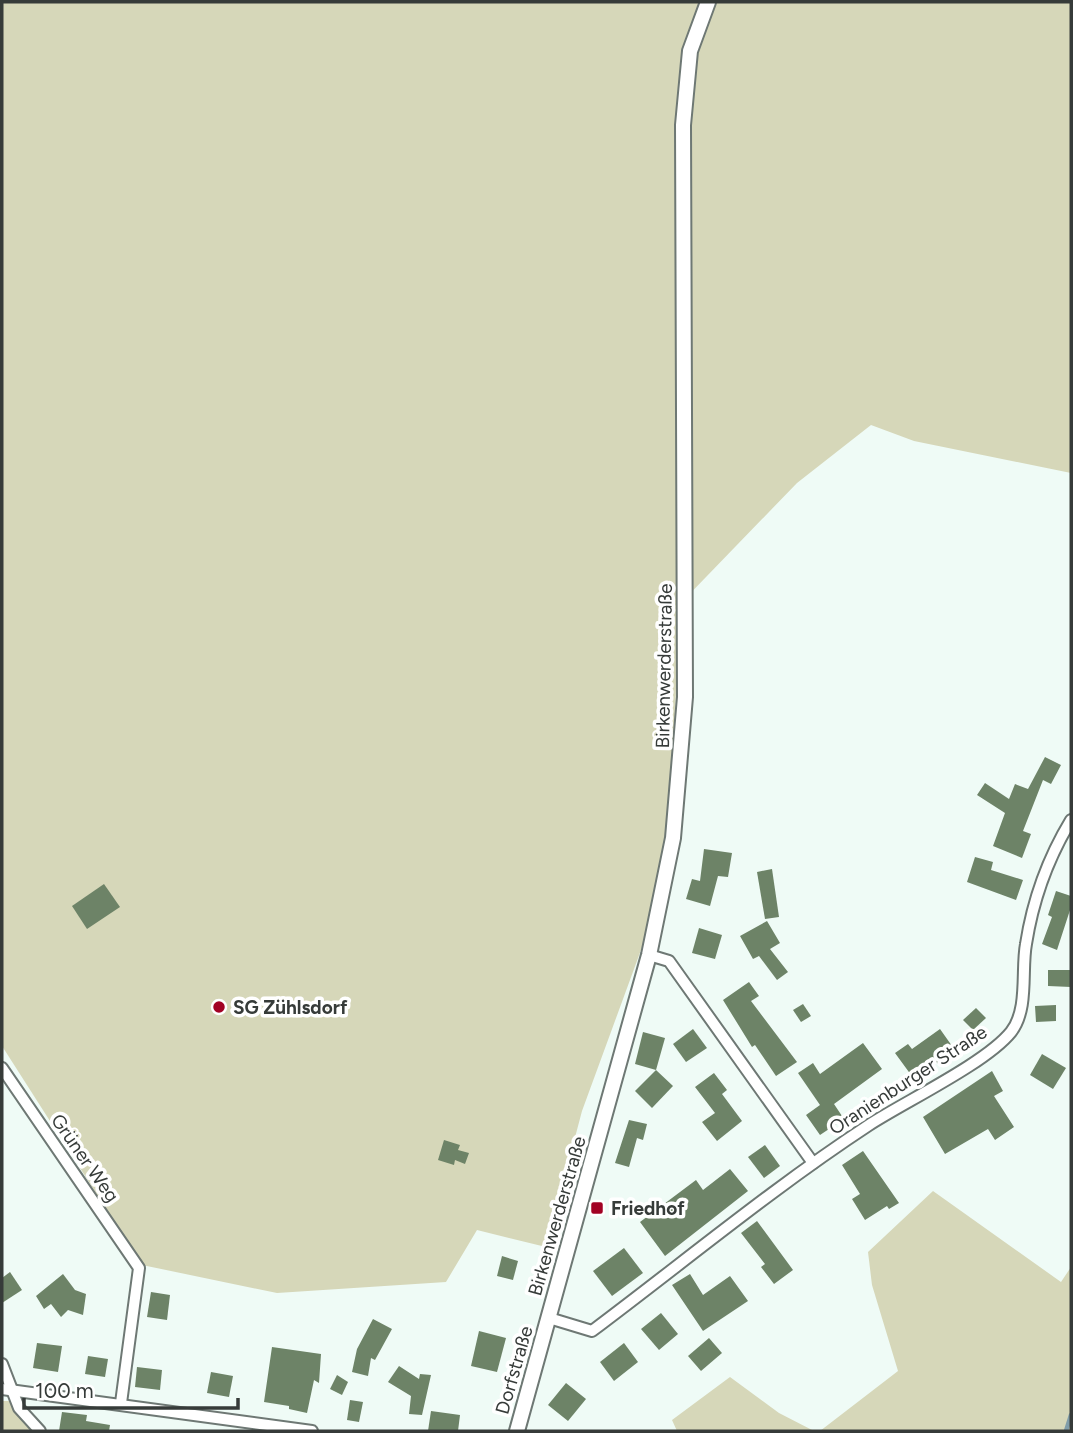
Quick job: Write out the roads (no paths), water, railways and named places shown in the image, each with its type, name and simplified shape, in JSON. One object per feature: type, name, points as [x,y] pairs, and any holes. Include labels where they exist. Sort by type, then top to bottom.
[{"type":"street","name":"Birkenwerderstraße","points":[[549,1318],[649,956],[673,838],[685,697],[683,125],[690,51],[708,2]]},
{"type":"street","name":"Oranienburger Straße","points":[[549,1318],[592,1331],[813,1163],[984,1055],[1011,1032],[1020,1006],[1026,944],[1039,891],[1050,856],[1071,820]]},
{"type":"street","points":[[649,956],[669,961],[813,1163]]},
{"type":"street","name":"Grüner Weg","points":[[2,1068],[139,1268],[121,1403]]},
{"type":"street","name":"Dorfstraße","points":[[517,1431],[549,1318]]},
{"type":"street","points":[[2,1364],[8,1389],[19,1408],[40,1431]]},
{"type":"street","points":[[8,1389],[312,1431]]},
{"type":"waterway","points":[[1066,1431],[1071,1415]]},
{"type":"place","name":"SG Zühlsdorf","points":[[219,1007]]},
{"type":"place","name":"Friedhof","points":[[597,1208]]}]
